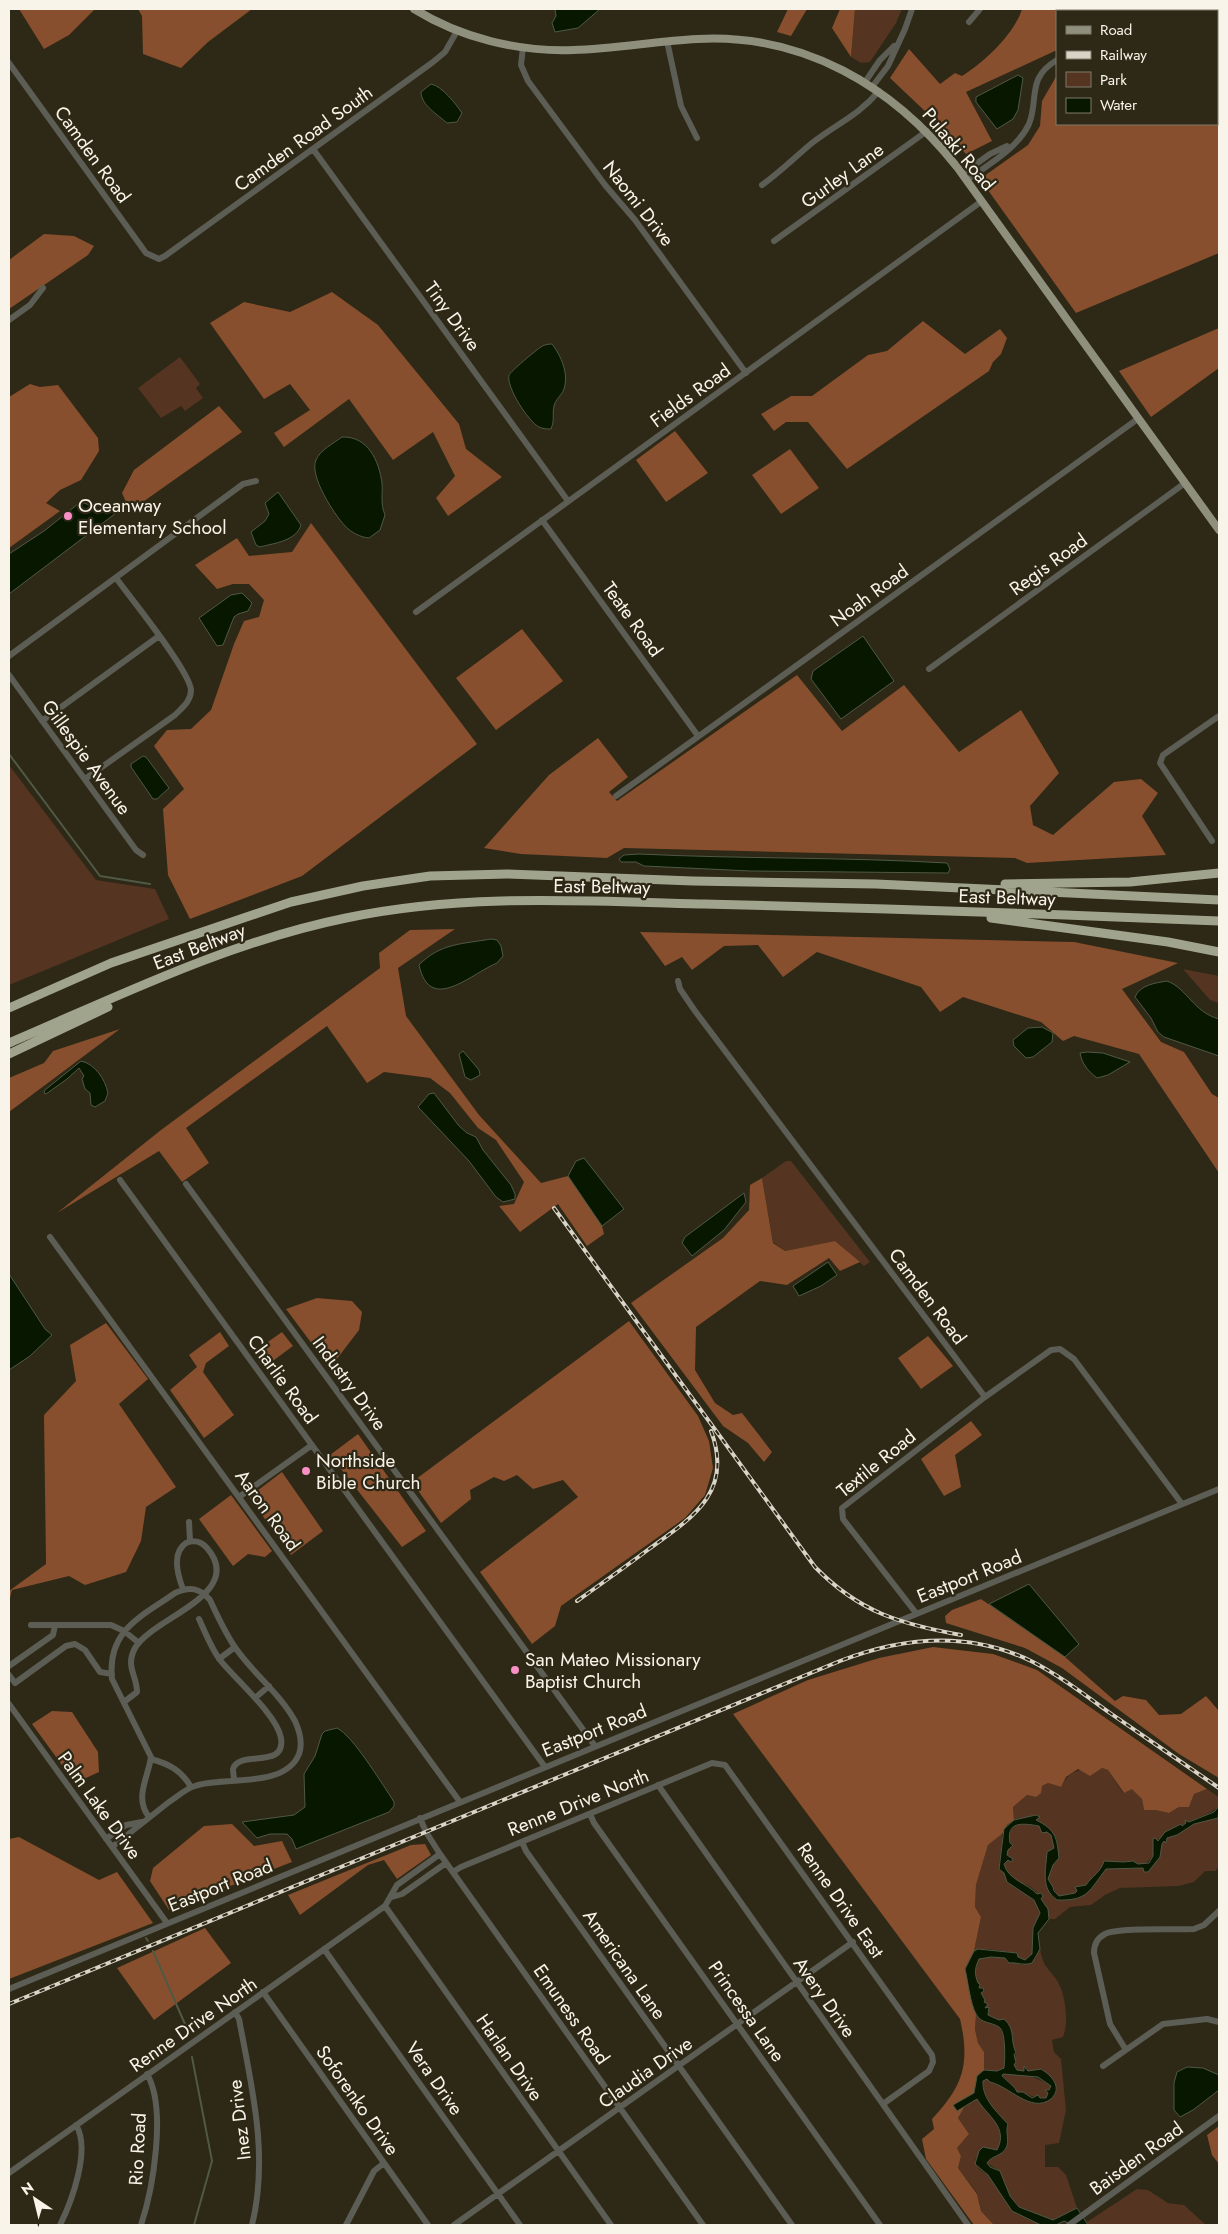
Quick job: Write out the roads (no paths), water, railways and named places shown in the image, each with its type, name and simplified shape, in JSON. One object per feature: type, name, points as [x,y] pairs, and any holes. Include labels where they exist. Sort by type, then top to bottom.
[{"type":"highway","points":[[876,884],[1130,882],[1219,873]]},
{"type":"highway","name":"East Beltway","points":[[9,1008],[111,963],[291,902],[362,886],[430,876],[507,874],[693,881],[876,884],[1219,900]]},
{"type":"highway","name":"East Beltway","points":[[9,1043],[156,980],[233,950],[303,928],[398,908],[455,902],[534,900],[938,911],[1219,922]]},
{"type":"highway","points":[[938,911],[1168,942],[1219,952]]},
{"type":"highway","points":[[9,1003],[111,963]]},
{"type":"highway","points":[[9,1054],[96,1013],[156,980]]},
{"type":"main road","name":"Pulaski Road","points":[[414,9],[457,31],[522,47],[573,50],[713,38],[775,46],[826,62],[865,82],[901,107],[927,131],[964,177],[1219,530]]},
{"type":"street","points":[[762,185],[781,171],[813,142],[844,123],[871,100],[905,29],[912,9]]},
{"type":"street","points":[[969,22],[980,9]]},
{"type":"street","name":"Camden Road South","points":[[155,259],[165,256],[433,62],[445,52],[457,31]]},
{"type":"street","points":[[668,41],[681,106],[697,138]]},
{"type":"street","points":[[865,82],[880,60],[897,43]]},
{"type":"street","name":"Naomi Drive","points":[[522,47],[521,65],[528,81],[605,185],[635,220],[746,373]]},
{"type":"street","points":[[964,177],[996,160],[1015,142],[1028,124],[1034,90],[1039,79],[1045,69],[1056,61]]},
{"type":"street","name":"Camden Road","points":[[9,63],[146,253],[155,259]]},
{"type":"street","name":"Gurley Lane","points":[[774,241],[927,131]]},
{"type":"street","name":"Tiny Drive","points":[[313,149],[568,501]]},
{"type":"street","name":"Fields Road","points":[[416,612],[982,201]]},
{"type":"street","points":[[9,320],[30,305],[43,288]]},
{"type":"street","name":"Noah Road","points":[[616,796],[1139,418]]},
{"type":"street","points":[[9,656],[243,484],[256,481]]},
{"type":"street","name":"Regis Road","points":[[929,669],[1186,483]]},
{"type":"street","name":"Teate Road","points":[[542,520],[698,736]]},
{"type":"street","points":[[84,779],[175,715],[188,703],[191,691],[185,672],[116,578]]},
{"type":"street","points":[[42,721],[159,636]]},
{"type":"street","name":"Gillespie Avenue","points":[[9,675],[136,850],[143,854]]},
{"type":"street","points":[[1212,841],[1160,763],[1163,755],[1219,716]]},
{"type":"street","name":"Camden Road","points":[[678,981],[680,989],[695,1011],[985,1397]]},
{"type":"street","name":"Charlie Road","points":[[120,1180],[545,1767]]},
{"type":"street","name":"Industry Drive","points":[[186,1184],[595,1746]]},
{"type":"street","name":"Aaron Road","points":[[50,1237],[460,1802]]},
{"type":"street","points":[[985,1397],[1045,1353],[1057,1348],[1064,1351],[1074,1359],[1182,1504]]},
{"type":"street","name":"Textile Road","points":[[916,1614],[842,1519],[841,1512],[844,1504],[985,1397]]},
{"type":"street","points":[[239,1497],[312,1445]]},
{"type":"street","name":"Eastport Road","points":[[9,1989],[1219,1488]]},
{"type":"street","points":[[189,1522],[190,1541]]},
{"type":"street","points":[[124,1702],[136,1692],[130,1666],[132,1653],[139,1643],[200,1599],[214,1580],[217,1566],[216,1560],[206,1547],[197,1542],[190,1541],[182,1545],[178,1553],[177,1572],[183,1590]]},
{"type":"street","points":[[106,1839],[126,1825],[146,1819],[191,1788],[234,1780],[276,1776],[290,1767],[300,1752],[301,1739],[295,1722],[287,1708],[234,1647],[210,1600],[204,1593],[195,1588],[183,1590],[148,1612],[124,1631],[113,1650],[112,1674],[124,1702],[150,1751],[151,1759],[142,1793],[146,1819],[137,1831],[124,1837],[112,1847]]},
{"type":"street","points":[[198,1619],[219,1659],[255,1698],[279,1732],[281,1746],[272,1756],[237,1763],[233,1770],[234,1780]]},
{"type":"street","points":[[31,1625],[110,1625],[124,1631],[139,1643]]},
{"type":"street","points":[[9,1666],[53,1635],[55,1625]]},
{"type":"street","points":[[9,1674],[15,1683],[66,1646],[75,1644],[86,1650],[100,1672],[112,1674]]},
{"type":"street","points":[[219,1659],[234,1647]]},
{"type":"street","points":[[255,1698],[269,1686]]},
{"type":"street","name":"Palm Lake Drive","points":[[9,1704],[167,1923]]},
{"type":"street","points":[[151,1759],[172,1766],[181,1772],[191,1788]]},
{"type":"street","name":"Renne Drive North","points":[[453,1872],[461,1867],[716,1762]]},
{"type":"street","name":"Renne Drive East","points":[[716,1762],[730,1769],[930,2051],[933,2062],[926,2074],[883,2104]]},
{"type":"street","name":"Avery Drive","points":[[658,1785],[968,2225]]},
{"type":"street","name":"Princessa Lane","points":[[590,1814],[880,2225]]},
{"type":"street","name":"Emuness Road","points":[[420,1818],[426,1832],[446,1863],[703,2225]]},
{"type":"street","name":"Americana Lane","points":[[522,1842],[526,1851],[792,2225]]},
{"type":"street","name":"Renne Drive North","points":[[9,2173],[385,1906],[392,1897],[396,1885],[440,1854]]},
{"type":"street","name":"Renne Drive North","points":[[392,1897],[402,1894],[446,1863]]},
{"type":"street","name":"Harlan Drive","points":[[385,1906],[611,2225]]},
{"type":"street","points":[[1126,2050],[1110,2024],[1093,1943],[1111,1931],[1194,1929],[1204,1925],[1219,1911]]},
{"type":"street","name":"Claudia Drive","points":[[454,2225],[853,1942]]},
{"type":"street","name":"Vera Drive","points":[[324,1949],[520,2225]]},
{"type":"street","name":"Soforenko Drive","points":[[263,1992],[428,2225]]},
{"type":"street","name":"Inez Drive","points":[[235,2012],[239,2019],[260,2141],[260,2181],[252,2225]]},
{"type":"street","points":[[1103,2066],[1163,2024],[1207,2018],[1219,2022]]},
{"type":"street","name":"Rio Road","points":[[141,2225],[151,2184],[156,2128],[154,2091],[147,2074]]},
{"type":"street","name":"Baisden Road","points":[[1070,2225],[1219,2116]]},
{"type":"street","points":[[60,2225],[70,2202],[79,2166],[81,2134],[76,2125]]},
{"type":"street","points":[[346,2225],[374,2171],[384,2162]]},
{"type":"water","points":[[555,9],[600,9],[578,28],[555,32],[552,23],[556,16]]},
{"type":"water","points":[[1018,75],[1023,78],[1018,110],[1013,119],[997,129],[976,102],[976,97]]},
{"type":"water","points":[[431,84],[444,92],[462,113],[457,122],[447,123],[424,101],[421,92]]},
{"type":"water","points":[[552,344],[563,365],[566,377],[563,391],[553,409],[551,429],[546,429],[534,424],[524,411],[514,395],[509,375],[542,346]]},
{"type":"water","points":[[342,437],[351,438],[365,445],[371,451],[378,466],[382,483],[382,503],[385,515],[380,530],[369,538],[350,531],[345,526],[329,504],[316,475],[315,467],[318,456]]},
{"type":"water","points":[[278,492],[301,525],[295,535],[290,538],[260,547],[256,545],[251,532],[265,521],[269,514],[265,503]]},
{"type":"water","points":[[84,503],[113,508],[116,509],[116,513],[9,594],[9,554],[44,531],[78,504]]},
{"type":"water","points":[[242,593],[252,603],[248,611],[234,617],[223,645],[217,646],[199,618],[231,595]]},
{"type":"water","points":[[863,636],[894,681],[841,719],[811,679],[813,671]]},
{"type":"water","points":[[143,756],[146,757],[169,788],[157,799],[153,799],[131,767],[131,764]]},
{"type":"water","points":[[624,855],[908,861],[947,863],[950,869],[948,873],[751,871],[644,866],[636,862],[621,862],[619,859]]},
{"type":"water","points":[[491,939],[497,940],[501,946],[503,956],[497,963],[452,987],[441,989],[432,987],[424,979],[419,965],[435,952],[452,946]]},
{"type":"water","points":[[1167,981],[1180,989],[1196,1006],[1210,1016],[1219,1019],[1219,1056],[1164,1037],[1158,1032],[1151,1018],[1135,997],[1144,987]]},
{"type":"water","points":[[1042,1027],[1053,1033],[1052,1042],[1033,1057],[1026,1058],[1014,1046],[1013,1040],[1028,1028]]},
{"type":"water","points":[[463,1051],[479,1070],[480,1075],[471,1080],[465,1077],[459,1054]]},
{"type":"water","points":[[1080,1053],[1103,1053],[1130,1062],[1108,1075],[1097,1078],[1082,1061]]},
{"type":"water","points":[[81,1061],[91,1065],[102,1078],[108,1093],[105,1101],[95,1107],[91,1105],[90,1093],[85,1089],[82,1079],[84,1076],[79,1068],[46,1094],[44,1093],[45,1090]]},
{"type":"water","points":[[434,1093],[459,1126],[467,1133],[476,1137],[483,1150],[511,1185],[515,1199],[503,1202],[496,1197],[469,1161],[418,1107],[429,1094]]},
{"type":"water","points":[[584,1158],[624,1209],[602,1226],[568,1176],[576,1161]]},
{"type":"water","points":[[744,1193],[746,1202],[724,1230],[692,1256],[682,1243],[685,1237]]},
{"type":"water","points":[[828,1262],[837,1275],[821,1286],[799,1296],[793,1286]]},
{"type":"water","points":[[9,1274],[45,1329],[52,1335],[30,1356],[9,1370]]},
{"type":"water","points":[[1029,1584],[1079,1644],[1065,1657],[989,1604]]},
{"type":"water","points":[[337,1728],[351,1740],[366,1760],[391,1797],[394,1806],[389,1812],[296,1849],[292,1839],[287,1834],[270,1834],[257,1838],[242,1822],[294,1815],[305,1807],[304,1774],[315,1756],[322,1734],[325,1731]]},
{"type":"water","points":[[1219,1806],[1218,1818],[1194,1824],[1177,1835],[1167,1838],[1166,1843],[1164,1841],[1162,1844],[1160,1857],[1148,1872],[1144,1872],[1143,1868],[1106,1869],[1087,1893],[1075,1899],[1067,1900],[1057,1900],[1048,1890],[1046,1884],[1047,1852],[1054,1848],[1051,1835],[1047,1832],[1042,1833],[1039,1826],[1027,1824],[1017,1825],[1010,1831],[1010,1843],[1013,1845],[1008,1850],[1007,1855],[1013,1859],[1011,1862],[1008,1860],[1004,1864],[1006,1869],[1009,1874],[1037,1894],[1041,1893],[1043,1896],[1041,1899],[1048,1909],[1049,1919],[1038,1933],[1040,1949],[1032,1963],[1009,1963],[1005,1958],[991,1957],[979,1959],[976,1976],[980,1984],[979,1988],[983,1988],[984,1991],[981,1993],[985,2000],[984,2002],[988,2004],[985,2008],[989,2007],[988,2015],[999,2020],[1004,2019],[1011,2028],[1016,2052],[1014,2055],[1016,2062],[1014,2065],[1017,2070],[1024,2071],[1024,2066],[1028,2071],[1041,2069],[1052,2078],[1056,2090],[1051,2099],[1043,2103],[1036,2103],[1020,2098],[987,2079],[983,2081],[985,2094],[995,2110],[1008,2124],[1006,2148],[987,2163],[990,2167],[1000,2171],[1010,2196],[1019,2207],[1053,2220],[1077,2208],[1088,2225],[1073,2225],[1064,2221],[1056,2225],[1041,2225],[1012,2211],[988,2175],[975,2164],[979,2151],[983,2147],[997,2150],[1000,2135],[999,2128],[995,2122],[977,2099],[957,2111],[953,2105],[974,2093],[977,2076],[984,2070],[997,2071],[1004,2068],[1003,2034],[999,2027],[981,2020],[976,2014],[965,1969],[974,1951],[978,1949],[1017,1953],[1018,1957],[1025,1960],[1032,1954],[1033,1928],[1040,1913],[1034,1900],[1007,1882],[1004,1873],[999,1869],[1004,1829],[1014,1820],[1036,1815],[1040,1817],[1036,1820],[1052,1831],[1056,1840],[1059,1858],[1053,1865],[1048,1879],[1059,1896],[1075,1893],[1077,1891],[1075,1887],[1086,1885],[1099,1871],[1104,1861],[1149,1863],[1153,1856],[1153,1839],[1155,1838],[1158,1841],[1165,1832],[1186,1823],[1185,1820],[1189,1822],[1214,1812]],"holes":[[[1003,2074],[1038,2077],[1051,2086],[1049,2090],[1045,2090],[1048,2093],[1046,2098],[1040,2098],[1038,2095],[1032,2098],[1023,2092],[1017,2092],[1002,2076]]]},
{"type":"water","points":[[1187,2067],[1203,2068],[1219,2075],[1219,2090],[1193,2110],[1180,2117],[1174,2110],[1174,2083],[1177,2072]]},
{"type":"waterway","points":[[9,754],[100,876],[150,884]]},
{"type":"waterway","points":[[153,1951],[188,2031]]},
{"type":"waterway","points":[[192,2057],[212,2161],[194,2225]]},
{"type":"railway","points":[[554,1208],[815,1567],[848,1595],[882,1614],[900,1621],[961,1635]]},
{"type":"railway","points":[[577,1601],[680,1526],[705,1501],[713,1487],[717,1471],[717,1452],[711,1431]]},
{"type":"railway","points":[[9,2004],[840,1661],[887,1647],[911,1643],[960,1641],[1008,1651],[1052,1672],[1219,1788]]},
{"type":"place","name":"Oceanway Elementary School","points":[[68,516]]},
{"type":"place","name":"Northside Bible Church","points":[[306,1471]]},
{"type":"place","name":"San Mateo Missionary Baptist Church","points":[[515,1670]]}]
